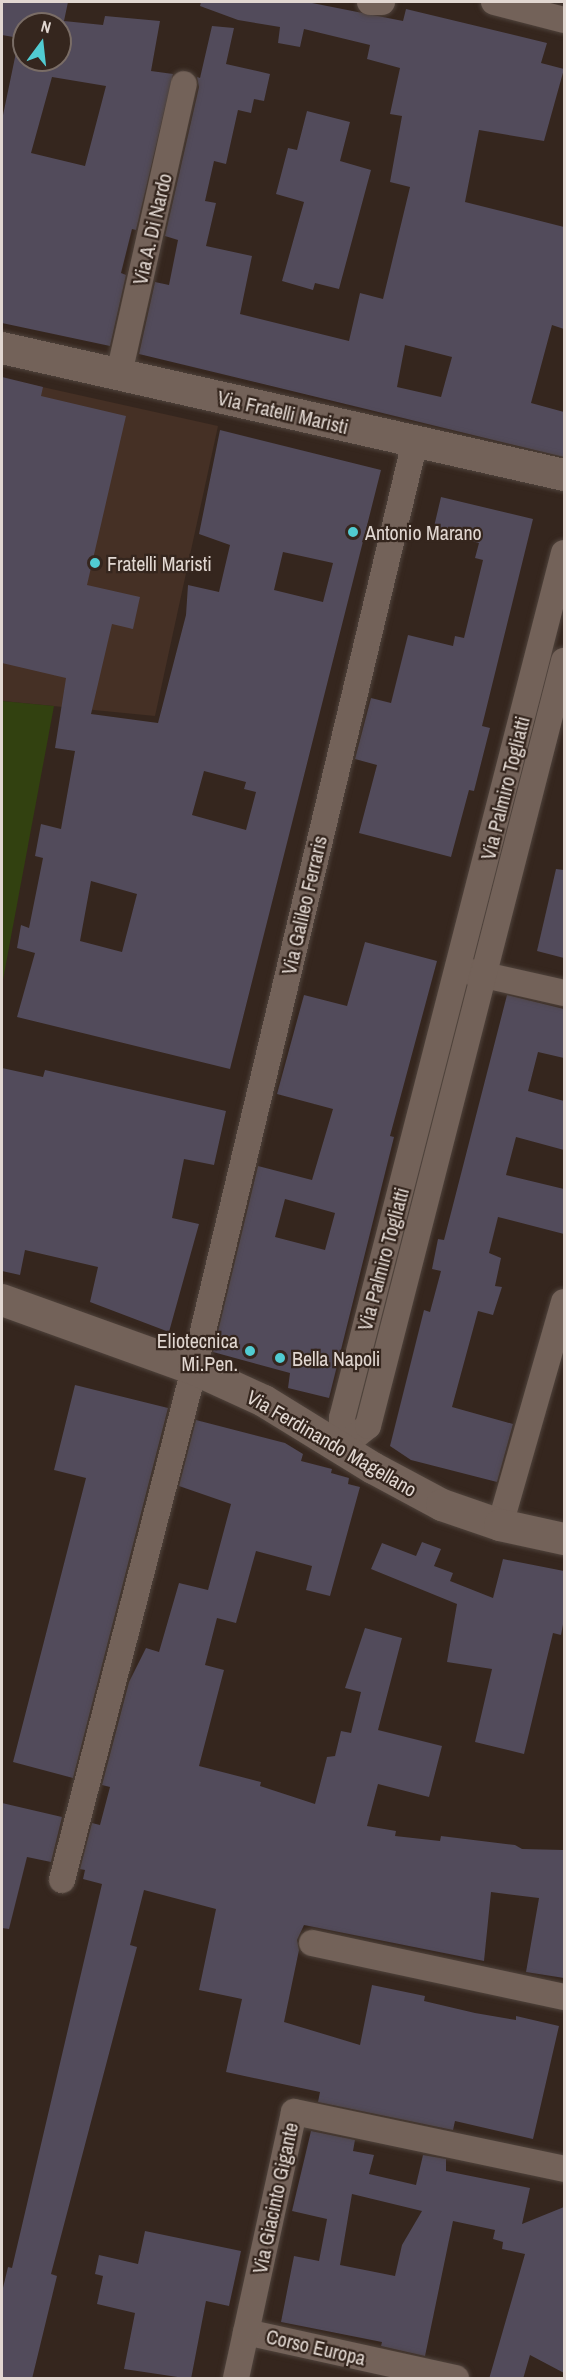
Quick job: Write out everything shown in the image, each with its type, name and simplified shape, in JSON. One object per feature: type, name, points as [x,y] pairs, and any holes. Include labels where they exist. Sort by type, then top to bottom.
[{"type":"street","points":[[370,2],[382,2]]},
{"type":"street","points":[[494,2],[564,20]]},
{"type":"street","name":"Via A. Di Nardo","points":[[119,375],[184,84]]},
{"type":"street","name":"Via Fratelli Maristi","points":[[2,348],[564,475]]},
{"type":"street","name":"Via Galileo Ferraris","points":[[62,1880],[194,1369],[415,441]]},
{"type":"street","name":"Via Palmiro Togliatti","points":[[342,1447],[342,1418],[564,553]]},
{"type":"street","name":"Via Palmiro Togliatti","points":[[342,1447],[368,1426],[486,975],[564,661]]},
{"type":"street","points":[[459,969],[564,993]]},
{"type":"street","name":"Via Ferdinando Magellano","points":[[2,1300],[194,1369],[264,1401],[373,1468],[442,1505],[500,1525],[564,1539]]},
{"type":"street","points":[[500,1525],[564,1302]]},
{"type":"street","points":[[312,1943],[564,1997]]},
{"type":"street","name":"Via Giacinto Gigante","points":[[236,2379],[294,2112],[564,2169]]},
{"type":"street","name":"Corso Europa","points":[[246,2332],[456,2379]]},
{"type":"shaded area","name":"Fratelli Maristi","points":[[2,378],[218,426],[155,716],[2,701]]},
{"type":"green space","points":[[2,701],[54,706],[2,985]]},
{"type":"building","points":[[2,2],[68,2],[66,12],[12,12],[12,37],[2,35]]},
{"type":"building","points":[[201,2],[307,2],[403,21],[406,9],[547,43],[541,63],[564,69],[544,141],[479,130],[465,202],[564,227],[564,329],[552,325],[531,403],[564,412],[564,457],[139,354],[155,282],[169,285],[178,240],[165,236],[199,87],[197,77],[200,78],[212,26],[234,28],[226,64],[270,74],[264,101],[254,99],[251,113],[238,110],[226,164],[214,161],[205,201],[216,203],[206,246],[252,256],[240,314],[349,341],[360,293],[383,299],[410,187],[390,182],[402,116],[390,114],[400,68],[367,59],[370,45],[304,29],[300,47],[278,43],[280,27],[238,20],[200,6]],"holes":[[[405,345],[452,357],[441,397],[397,387]]]},
{"type":"building","points":[[105,16],[160,21],[151,71],[173,74],[136,230],[132,229],[121,273],[126,275],[110,346],[2,323],[2,120],[12,72],[72,72],[72,22],[103,25]],"holes":[[[52,77],[106,86],[85,166],[31,153]]]},
{"type":"building","points":[[307,111],[350,122],[340,161],[371,170],[339,289],[315,283],[313,290],[282,281],[304,202],[276,194],[288,148],[297,150]]},
{"type":"building","points":[[2,377],[43,387],[41,396],[126,416],[87,585],[140,597],[133,629],[112,624],[91,714],[158,723],[186,615],[188,585],[219,592],[230,545],[199,534],[220,430],[381,470],[230,1069],[17,1017],[35,953],[17,948],[21,925],[29,928],[43,858],[35,856],[41,824],[61,829],[75,751],[55,748],[66,678],[2,663]],"holes":[[[283,552],[333,563],[323,602],[274,590]],[[204,771],[246,782],[244,789],[256,792],[246,830],[192,815]],[[91,881],[137,894],[122,952],[80,941]]]},
{"type":"building","points":[[441,497],[533,519],[482,726],[490,728],[474,791],[469,790],[451,857],[359,833],[377,765],[355,759],[371,698],[391,703],[408,635],[453,646],[455,636],[464,638],[483,560],[475,558],[479,543],[433,531]]},
{"type":"building","points":[[556,869],[564,870],[564,958],[537,951]]},
{"type":"building","points":[[365,942],[437,961],[390,1136],[394,1137],[329,1398],[288,1388],[290,1373],[213,1352],[258,1166],[312,1180],[333,1109],[277,1094],[304,995],[347,1006]],"holes":[[[285,1199],[335,1213],[325,1250],[275,1237]]]},
{"type":"building","points":[[507,995],[564,1009],[564,1058],[538,1052],[528,1091],[564,1101],[564,1150],[516,1137],[506,1175],[564,1189],[564,1234],[498,1217],[489,1253],[501,1258],[495,1286],[502,1287],[493,1315],[478,1311],[452,1407],[513,1424],[497,1482],[411,1460],[390,1446],[424,1310],[430,1312],[441,1271],[432,1269],[438,1239],[444,1240]]},
{"type":"building","points":[[2,1068],[43,1077],[45,1070],[226,1111],[214,1165],[184,1159],[172,1218],[199,1224],[169,1332],[90,1302],[98,1267],[25,1250],[20,1275],[2,1271]]},
{"type":"building","points":[[75,1385],[168,1408],[73,1778],[13,1762],[86,1478],[54,1470]]},
{"type":"building","points":[[196,1420],[285,1443],[303,1454],[301,1461],[332,1469],[331,1473],[349,1478],[348,1484],[360,1487],[330,1596],[306,1590],[312,1566],[256,1551],[236,1623],[217,1618],[205,1665],[224,1670],[199,1766],[261,1782],[260,1786],[315,1804],[327,1757],[335,1756],[341,1731],[351,1733],[361,1692],[345,1688],[365,1628],[402,1638],[378,1730],[442,1746],[429,1797],[378,1784],[367,1826],[396,1831],[395,1836],[440,1841],[441,1836],[515,1845],[522,1849],[564,1850],[564,1978],[526,1972],[539,1898],[491,1892],[484,1961],[304,1925],[297,1940],[299,1950],[284,2022],[360,2045],[372,1985],[425,1996],[424,2001],[475,2013],[516,2020],[516,2016],[559,2026],[533,2139],[455,2121],[453,2130],[318,2102],[320,2092],[226,2072],[242,1999],[199,1990],[216,1909],[144,1890],[130,1945],[137,1947],[51,2274],[57,2276],[32,2379],[2,2379],[2,2292],[8,2267],[12,2268],[102,1884],[83,1879],[85,1870],[80,1869],[92,1823],[100,1825],[110,1787],[102,1785],[129,1682],[146,1648],[159,1652],[179,1583],[208,1590],[231,1504],[179,1486]]},
{"type":"building","points":[[422,1542],[441,1549],[434,1566],[453,1573],[450,1581],[493,1598],[503,1559],[564,1571],[564,1619],[561,1635],[553,1633],[524,1754],[475,1742],[492,1669],[447,1662],[457,1604],[371,1569],[382,1543],[416,1556]]},
{"type":"building","points":[[2,1803],[62,1817],[51,1862],[27,1857],[9,1929],[2,1928]]},
{"type":"building","points":[[311,2131],[355,2140],[353,2151],[374,2155],[369,2174],[416,2185],[423,2155],[446,2159],[446,2171],[530,2188],[522,2224],[564,2207],[564,2373],[530,2355],[523,2379],[489,2379],[525,2254],[502,2249],[503,2242],[493,2239],[495,2230],[453,2221],[425,2356],[381,2346],[382,2342],[281,2322],[294,2256],[319,2261],[327,2219],[292,2211]],"holes":[[[352,2194],[422,2211],[402,2245],[395,2276],[340,2265]]]},
{"type":"building","points":[[145,2231],[241,2251],[229,2306],[206,2301],[191,2379],[124,2369],[135,2313],[97,2304],[103,2276],[95,2274],[99,2255],[138,2264]]},
{"type":"place","name":"Antonio Marano","points":[[353,532]]},
{"type":"place","name":"Fratelli Maristi","points":[[95,563]]},
{"type":"place","name":"Eliotecnica Mi.Pen.","points":[[250,1351]]},
{"type":"place","name":"Bella Napoli","points":[[280,1358]]}]
